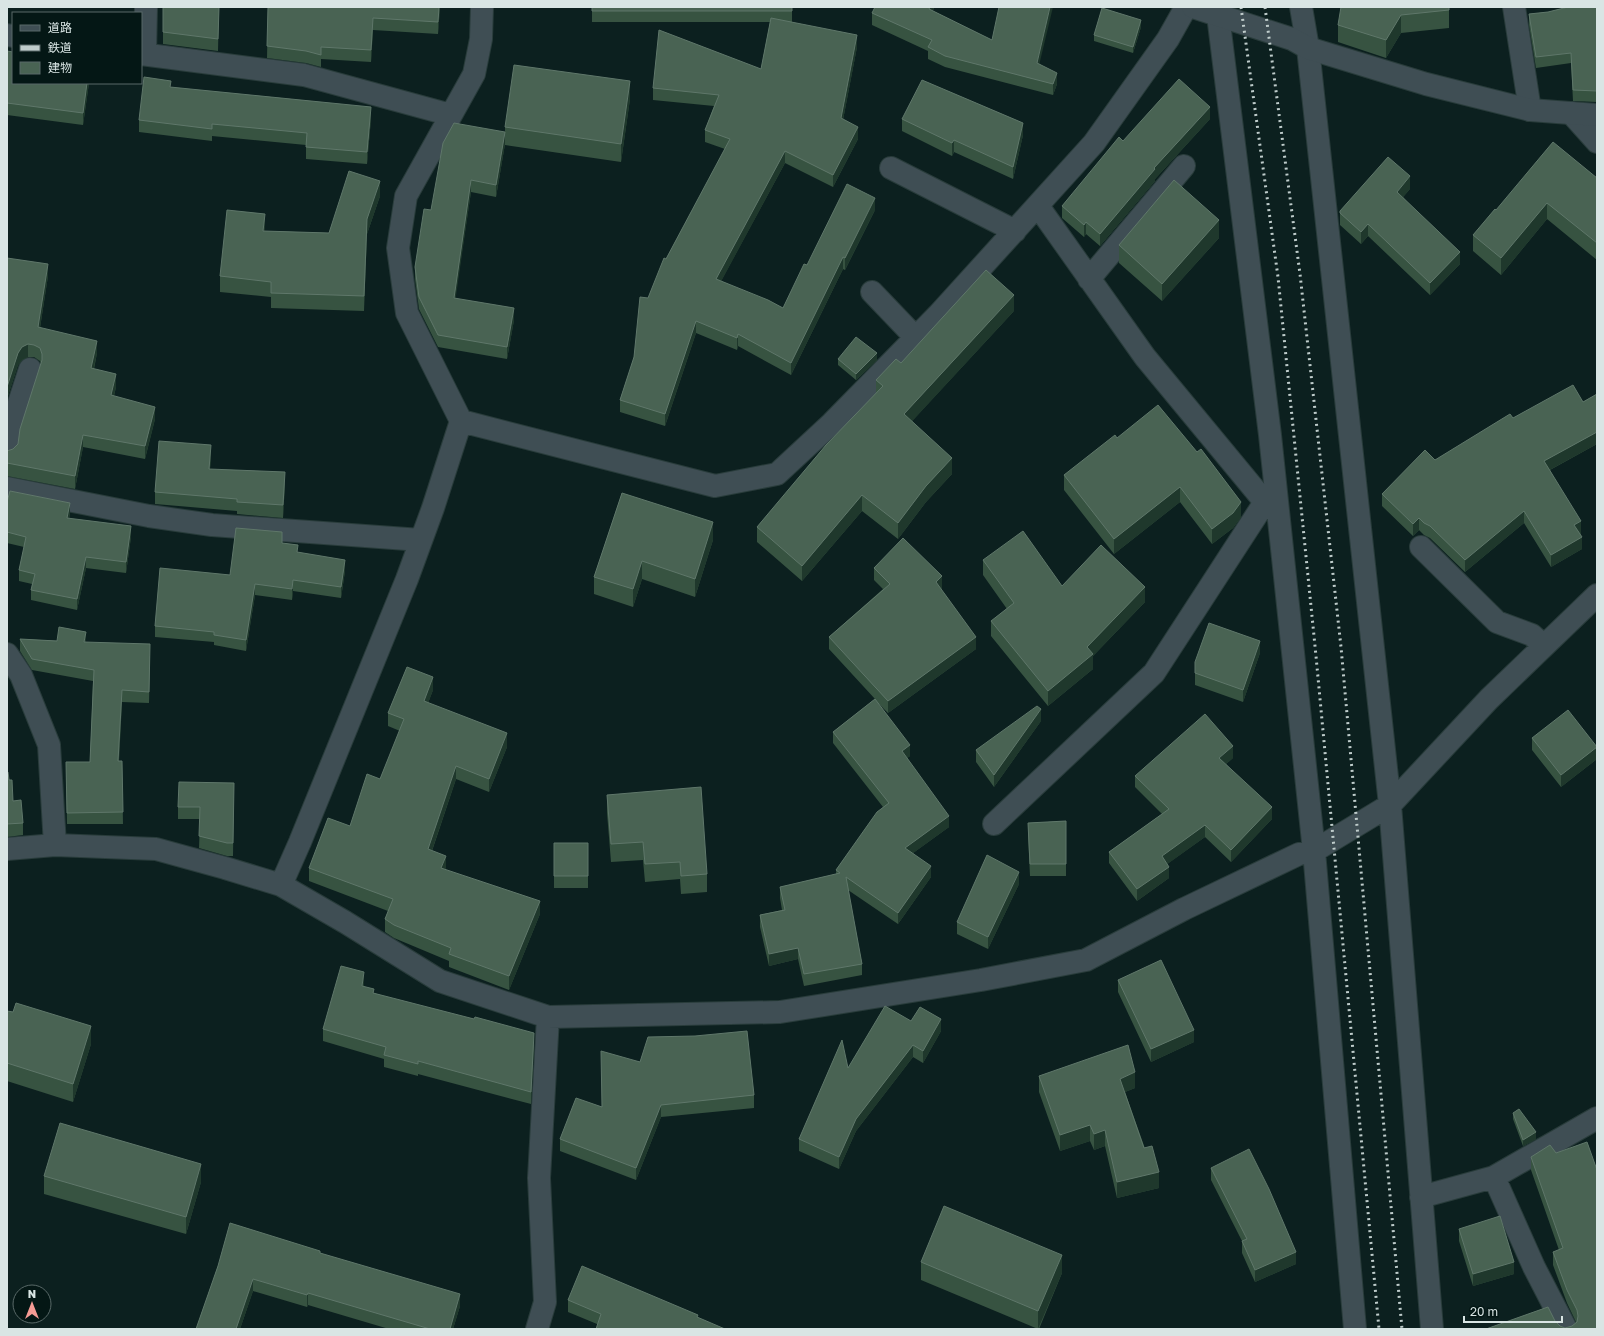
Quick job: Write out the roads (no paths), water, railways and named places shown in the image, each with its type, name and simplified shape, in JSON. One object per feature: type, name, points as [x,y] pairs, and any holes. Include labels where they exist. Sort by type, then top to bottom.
[{"type":"street","points":[[146,7],[143,54],[304,75],[451,116]]},
{"type":"street","points":[[281,885],[300,842],[421,540],[461,421],[407,313],[398,248],[406,196],[474,74],[481,39],[482,7]]},
{"type":"street","points":[[461,421],[715,486],[777,474],[832,423],[939,314],[1094,143],[1168,39],[1186,7]]},
{"type":"street","points":[[1193,7],[1217,11],[1292,38],[1308,48],[1426,84],[1530,110],[1597,115]]},
{"type":"street","points":[[1301,7],[1308,48],[1390,805],[1432,1329]]},
{"type":"street","points":[[1514,7],[1530,110]]},
{"type":"street","points":[[1217,11],[1270,435],[1314,851],[1355,1329]]},
{"type":"street","points":[[1571,113],[1597,142]]},
{"type":"street","points":[[1089,279],[1184,166]]},
{"type":"street","points":[[891,168],[1015,231]]},
{"type":"street","points":[[994,824],[1154,673],[1265,502],[1145,357],[1038,206]]},
{"type":"street","points":[[872,292],[916,338]]},
{"type":"street","points":[[7,451],[7,440],[30,369]]},
{"type":"street","points":[[7,488],[149,516],[212,525],[421,540]]},
{"type":"street","points":[[1421,547],[1497,622],[1538,641]]},
{"type":"street","points":[[7,849],[55,845],[156,849],[281,885],[345,922],[440,981],[548,1017],[780,1012],[981,980],[1086,960],[1299,854],[1314,851],[1390,805],[1489,698],[1538,641],[1597,595]]},
{"type":"street","points":[[7,654],[20,675],[48,745],[55,845]]},
{"type":"street","points":[[537,1329],[545,1302],[539,1178],[548,1017]]},
{"type":"street","points":[[1421,1197],[1494,1178],[1597,1118]]},
{"type":"street","points":[[1494,1178],[1534,1267],[1566,1329]]},
{"type":"railway","points":[[1241,7],[1278,277],[1316,656],[1379,1329]]},
{"type":"railway","points":[[1265,7],[1300,274],[1341,647],[1402,1329]]}]
